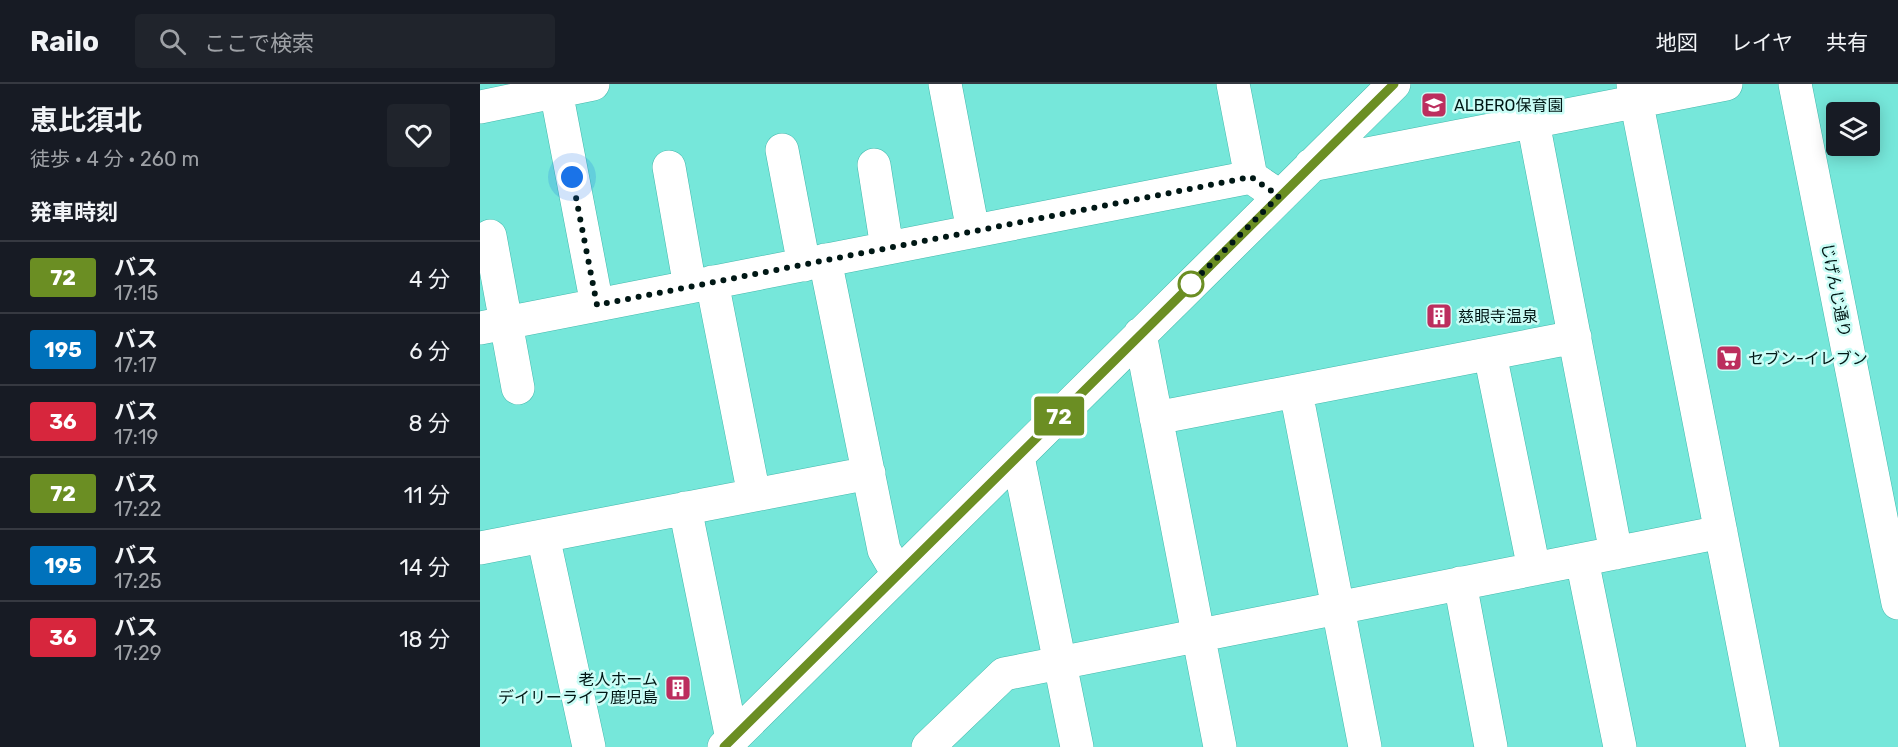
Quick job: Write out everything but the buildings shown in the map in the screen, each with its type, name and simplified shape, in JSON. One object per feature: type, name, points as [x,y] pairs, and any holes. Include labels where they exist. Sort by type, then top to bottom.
[{"type":"street","points":[[480,107],[593,84]]},
{"type":"street","points":[[945,84],[973,231]]},
{"type":"street","points":[[1233,84],[1251,177],[1279,196]]},
{"type":"street","points":[[728,743],[1394,84]]},
{"type":"street","points":[[1311,165],[1533,122],[1635,93],[1726,84]]},
{"type":"street","name":"じげんじ通り","points":[[1795,84],[1898,603]]},
{"type":"street","points":[[556,91],[597,305]]},
{"type":"street","points":[[1635,93],[1763,747]]},
{"type":"street","points":[[1533,122],[1616,553]]},
{"type":"street","points":[[782,150],[869,473],[884,550],[898,574]]},
{"type":"street","points":[[874,165],[887,248]]},
{"type":"street","points":[[669,167],[753,495]]},
{"type":"street","points":[[493,325],[1251,177]]},
{"type":"street","points":[[490,236],[493,325],[518,388]]},
{"type":"street","points":[[1140,334],[1220,747]]},
{"type":"street","points":[[1156,418],[1575,337]]},
{"type":"street","points":[[1490,354],[1534,569]]},
{"type":"street","points":[[1296,392],[1340,607],[1365,747]]},
{"type":"street","points":[[1018,457],[1077,747]]},
{"type":"street","points":[[480,548],[869,473]]},
{"type":"street","points":[[685,508],[728,743]]},
{"type":"street","points":[[928,747],[1004,674],[1721,532]]},
{"type":"street","points":[[543,536],[589,747]]},
{"type":"street","points":[[1582,560],[1620,747]]},
{"type":"street","points":[[1460,583],[1491,747]]},
{"type":"bus line","name":"72","points":[[724,747],[1264,210],[1394,84]]},
{"type":"place","name":"ALBERO保育園","points":[[1434,105]]},
{"type":"place","name":"慈眼寺温泉","points":[[1439,316]]},
{"type":"place","name":"セブン-イレブン","points":[[1729,358]]},
{"type":"place","name":"老人ホーム デイリーライフ鹿児島","points":[[678,688]]},
{"type":"route","points":[[572,177],[597,305],[1251,177],[1279,196],[1233,241],[1187,288],[1191,284]]}]
